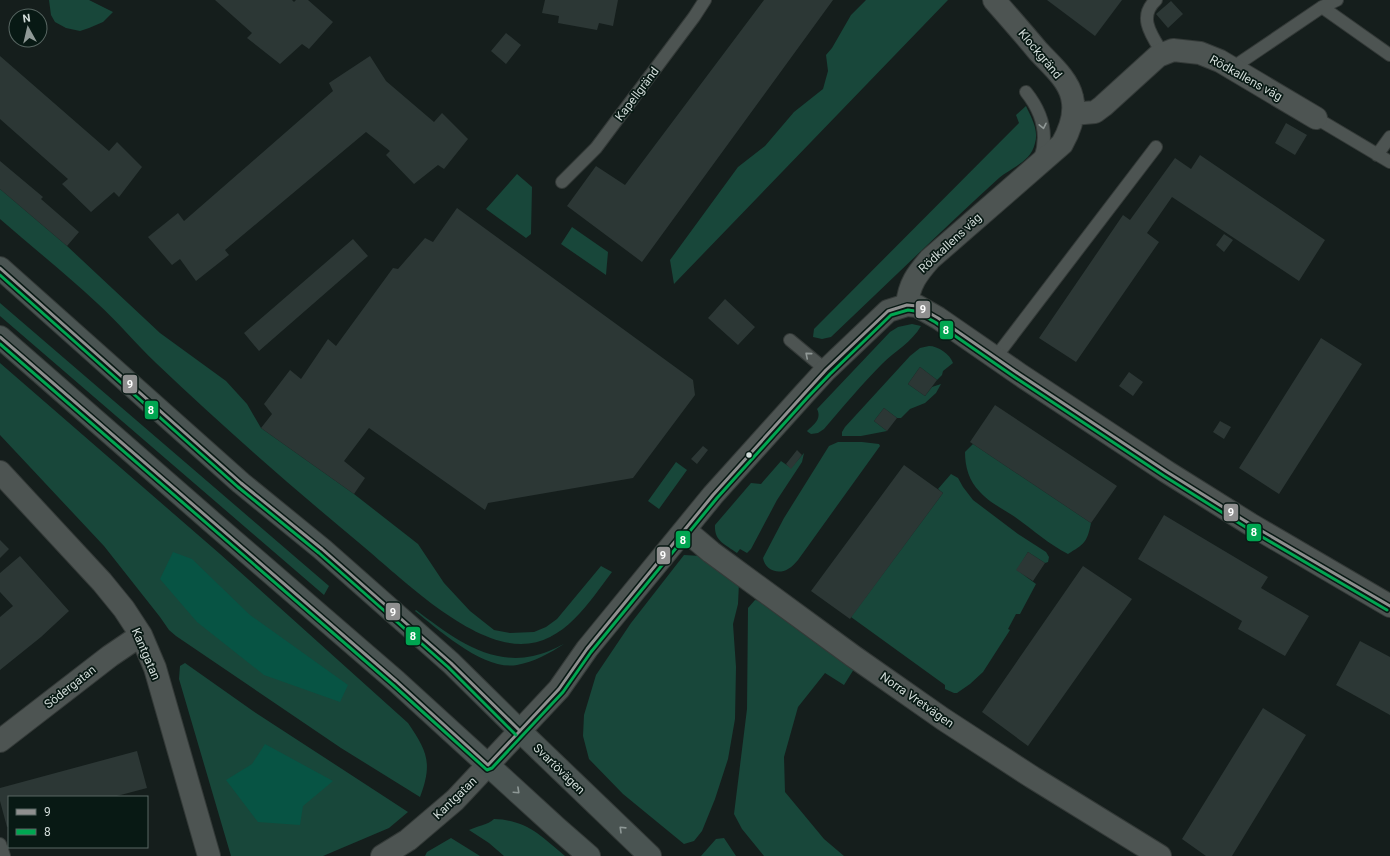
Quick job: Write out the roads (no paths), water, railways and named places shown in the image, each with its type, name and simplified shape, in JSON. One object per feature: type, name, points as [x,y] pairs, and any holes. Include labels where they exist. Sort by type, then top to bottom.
[{"type":"main road","name":"Svartövägen","points":[[0,268],[241,483],[322,549],[451,663],[650,856]]},
{"type":"main road","points":[[0,337],[396,681],[589,856]]},
{"type":"street","name":"Klockgränd","points":[[994,0],[1057,72],[1069,88],[1072,98],[1073,114]]},
{"type":"street","name":"Rödkallens väg","points":[[907,305],[908,294],[912,283],[920,270],[930,259],[1062,144],[1070,128],[1073,114],[1094,112],[1103,106],[1152,61],[1163,54],[1173,50],[1200,53],[1220,61],[1316,118]]},
{"type":"street","points":[[520,731],[559,689],[587,649],[718,489],[826,370],[888,311],[907,305],[917,306],[931,313],[995,358],[1167,472],[1250,524],[1390,606]]},
{"type":"street","name":"Kantgatan","points":[[0,472],[32,504],[102,582],[124,609],[141,635],[155,668],[209,856]]},
{"type":"street","name":"Norra Vretvägen","points":[[685,530],[711,552],[853,656],[943,719],[1032,777],[1160,856]]},
{"type":"street","name":"Södergatan","points":[[0,741],[110,656],[141,635]]},
{"type":"street","name":"Kantgatan","points":[[382,856],[408,840],[455,800],[520,731]]},
{"type":"lane","name":"Kapellgränd","points":[[562,182],[596,148],[694,18],[705,0]]},
{"type":"lane","points":[[1156,0],[1150,5],[1146,17],[1151,36],[1163,54]]},
{"type":"lane","points":[[1232,68],[1322,7],[1337,0]]},
{"type":"lane","points":[[1322,7],[1390,55]]},
{"type":"lane","points":[[1026,92],[1035,104],[1042,121],[1045,137],[1044,149],[1039,164]]},
{"type":"lane","points":[[1316,118],[1390,162]]},
{"type":"lane","points":[[1378,154],[1390,137]]},
{"type":"lane","points":[[995,358],[1156,147]]},
{"type":"lane","points":[[790,340],[826,370]]},
{"type":"lane","points":[[0,844],[4,856]]}]
